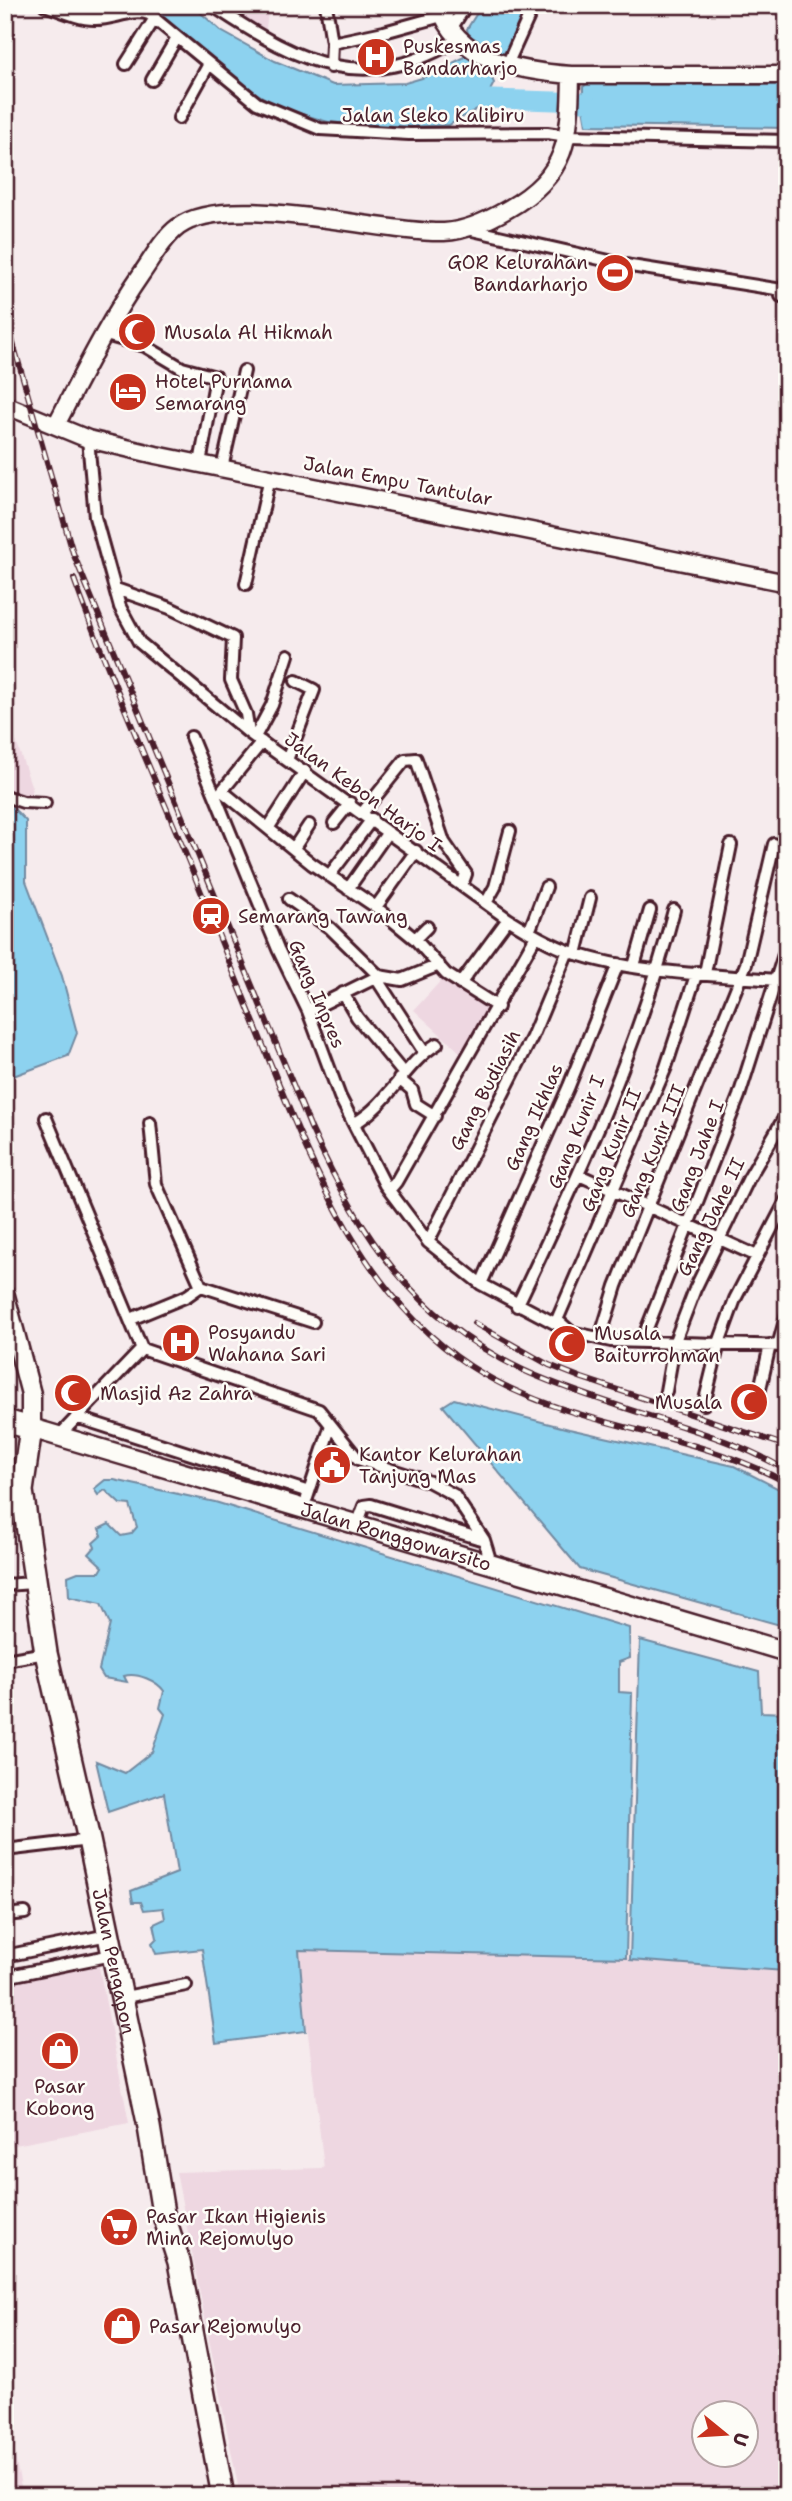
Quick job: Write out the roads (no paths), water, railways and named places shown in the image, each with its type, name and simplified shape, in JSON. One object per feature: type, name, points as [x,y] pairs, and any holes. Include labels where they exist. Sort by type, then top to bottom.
[{"type":"highway","name":"Jalan Pengapon","points":[[18,1424],[14,1492],[46,1653],[89,1840],[149,2127],[163,2213],[179,2262],[223,2496]]},
{"type":"main road","points":[[5,1296],[22,1367],[18,1424]]},
{"type":"main road","name":"Jalan Ronggowarsito","points":[[18,1424],[787,1652]]},
{"type":"street","points":[[45,5],[92,20],[111,19],[137,12],[155,18],[126,64]]},
{"type":"street","points":[[326,5],[331,67]]},
{"type":"street","points":[[216,7],[277,46],[331,67],[355,70],[420,60],[466,5]]},
{"type":"street","points":[[499,64],[534,5]]},
{"type":"street","name":"Jalan Sleko Kalibiru","points":[[155,18],[176,39],[265,108],[326,131],[409,134],[547,133],[568,136],[787,141]]},
{"type":"street","points":[[331,43],[384,32],[451,26],[499,64],[571,83],[787,75]]},
{"type":"street","points":[[152,80],[176,39]]},
{"type":"street","points":[[179,118],[209,64]]},
{"type":"street","points":[[466,228],[521,202],[559,165],[568,136],[571,83]]},
{"type":"street","points":[[56,425],[102,334],[167,239],[177,228],[195,218],[258,213],[424,231],[466,228],[631,266],[785,290]]},
{"type":"street","points":[[102,334],[145,346],[189,370],[216,377],[200,463]]},
{"type":"street","points":[[222,468],[244,371]]},
{"type":"street","name":"Jalan Empu Tantular","points":[[5,405],[88,439],[787,583]]},
{"type":"street","name":"Jalan Kebon Harjo I","points":[[88,439],[95,517],[126,622],[139,642],[256,737],[508,919],[572,953],[618,964],[782,981]]},
{"type":"street","points":[[246,584],[270,477]]},
{"type":"street","points":[[116,589],[170,608],[234,640],[231,680],[256,737]]},
{"type":"street","points":[[288,654],[272,705],[256,737],[219,793],[269,827],[329,876],[376,907],[415,939],[460,984],[498,1007]]},
{"type":"street","points":[[287,760],[314,688],[296,681]]},
{"type":"street","name":"Gang Inpres","points":[[191,737],[219,793],[278,949],[308,1011],[340,1097],[386,1185],[428,1242],[481,1284],[517,1306],[560,1326]]},
{"type":"street","points":[[329,876],[405,760],[416,759],[444,842],[466,874],[462,886]]},
{"type":"street","points":[[269,827],[305,771]]},
{"type":"street","points":[[5,796],[23,802],[46,803]]},
{"type":"street","points":[[334,823],[350,803]]},
{"type":"street","points":[[294,848],[309,825]]},
{"type":"street","points":[[486,903],[495,887],[510,831]]},
{"type":"street","points":[[348,889],[388,832]]},
{"type":"street","name":"Gang Kunir III","points":[[600,1338],[616,1286],[741,977],[774,844]]},
{"type":"street","name":"Gang Kunir II","points":[[560,1326],[557,1320],[560,1310],[666,1067],[701,973],[731,845]]},
{"type":"street","points":[[376,907],[416,851]]},
{"type":"street","points":[[386,1185],[391,1188],[396,1182],[498,1007],[532,934],[546,887]]},
{"type":"street","name":"Gang Budiasih","points":[[428,1242],[572,953],[590,898]]},
{"type":"street","points":[[289,899],[330,928],[377,977],[424,1052]]},
{"type":"street","points":[[634,966],[650,910]]},
{"type":"street","name":"Gang Kunir I","points":[[517,1306],[579,1175],[659,969],[674,910]]},
{"type":"street","points":[[460,984],[508,919]]},
{"type":"street","points":[[415,939],[427,926]]},
{"type":"street","name":"Gang Jahe I","points":[[642,1340],[689,1226],[711,1162],[739,1097],[782,981],[787,945]]},
{"type":"street","name":"Gang Ikhlas","points":[[481,1284],[569,1086],[618,964]]},
{"type":"street","points":[[308,1011],[377,977],[402,981],[439,965]]},
{"type":"street","points":[[343,993],[357,1017],[412,1090],[416,1104],[435,1116]]},
{"type":"street","points":[[355,1123],[370,1113],[424,1052],[437,1044]]},
{"type":"street","name":"Gang Jahe II","points":[[666,1391],[675,1340],[695,1289],[749,1178],[787,1113]]},
{"type":"street","points":[[46,1118],[142,1349]]},
{"type":"street","points":[[150,1123],[156,1184],[201,1286],[313,1322]]},
{"type":"street","points":[[579,1175],[757,1256]]},
{"type":"street","points":[[704,1405],[719,1343],[735,1299],[787,1199]]},
{"type":"street","points":[[131,1319],[187,1296],[201,1286]]},
{"type":"street","points":[[755,1411],[787,1313]]},
{"type":"street","points":[[560,1326],[571,1332],[600,1338],[778,1346]]},
{"type":"street","points":[[59,1436],[142,1349]]},
{"type":"street","points":[[142,1349],[319,1409],[358,1459],[448,1490],[462,1503],[484,1540],[491,1563]]},
{"type":"street","points":[[76,1418],[309,1492]]},
{"type":"street","points":[[303,1510],[331,1425]]},
{"type":"street","points":[[357,1525],[364,1506],[372,1505],[484,1540]]},
{"type":"street","points":[[5,1585],[33,1583]]},
{"type":"street","points":[[5,1660],[46,1653]]},
{"type":"street","points":[[5,1850],[89,1840]]},
{"type":"street","points":[[5,1915],[25,1913]]},
{"type":"street","points":[[5,1956],[110,1945]]},
{"type":"street","points":[[5,1977],[110,1945]]},
{"type":"street","points":[[120,1998],[186,1984]]},
{"type":"water","points":[[149,5],[192,5],[221,31],[275,61],[333,85],[405,83],[422,78],[463,58],[470,43],[467,29],[482,5],[530,5],[508,53],[492,55],[487,67],[494,83],[482,106],[449,125],[389,128],[328,122],[279,107],[233,79]]},
{"type":"water","points":[[587,84],[787,85],[787,128],[586,125],[583,108],[579,107],[579,97],[583,97],[583,87]]},
{"type":"water","points":[[12,807],[26,821],[26,881],[62,976],[77,1033],[68,1056],[5,1079],[5,809]]},
{"type":"water","points":[[454,1399],[569,1429],[734,1466],[787,1493],[787,1627],[580,1569],[443,1406]]},
{"type":"water","points":[[105,1480],[215,1502],[629,1628],[630,1658],[619,1662],[619,1692],[632,1693],[626,1958],[299,1950],[306,2031],[216,2043],[202,1949],[156,1954],[152,1943],[157,1938],[154,1924],[165,1919],[163,1908],[144,1910],[141,1902],[133,1902],[131,1891],[177,1873],[164,1793],[108,1812],[96,1761],[125,1773],[152,1752],[165,1714],[160,1708],[164,1691],[152,1681],[135,1675],[124,1676],[127,1682],[104,1678],[99,1670],[110,1624],[101,1604],[69,1597],[68,1576],[78,1572],[100,1572],[103,1567],[89,1554],[95,1547],[93,1543],[102,1535],[99,1529],[109,1524],[121,1536],[131,1534],[137,1527],[130,1505],[120,1504],[105,1490],[98,1495],[94,1489]]},
{"type":"water","points":[[640,1640],[759,1672],[761,1712],[787,1713],[784,1971],[630,1960]]},
{"type":"waterway","points":[[459,98],[586,102]]},
{"type":"railway","points":[[5,315],[73,553],[311,1128],[329,1167],[370,1238],[394,1270],[421,1299],[451,1326],[485,1349],[549,1381],[730,1443],[787,1471]]},
{"type":"railway","points":[[74,579],[303,1141],[346,1227],[371,1267],[400,1304],[432,1337],[470,1366],[508,1387],[587,1416],[709,1450],[787,1483]]},
{"type":"railway","points":[[474,1323],[549,1365],[582,1378],[787,1446]]},
{"type":"place","name":"Puskesmas Bandarharjo","points":[[376,57]]},
{"type":"place","name":"GOR Kelurahan Bandarharjo","points":[[615,273]]},
{"type":"place","name":"Musala Al Hikmah","points":[[137,332]]},
{"type":"place","name":"Hotel Purnama Semarang","points":[[128,392]]},
{"type":"place","name":"Semarang Tawang","points":[[211,916]]},
{"type":"place","name":"Posyandu Wahana Sari","points":[[181,1343]]},
{"type":"place","name":"Musala Baiturrohman","points":[[567,1344]]},
{"type":"place","name":"Masjid Az Zahra","points":[[73,1393]]},
{"type":"place","name":"Musala","points":[[749,1402]]},
{"type":"place","name":"Kantor Kelurahan Tanjung Mas","points":[[332,1465]]},
{"type":"place","name":"Pasar Kobong","points":[[60,2051]]},
{"type":"place","name":"Pasar Ikan Higienis Mina Rejomulyo","points":[[119,2227]]},
{"type":"place","name":"Pasar Rejomulyo","points":[[122,2326]]}]
